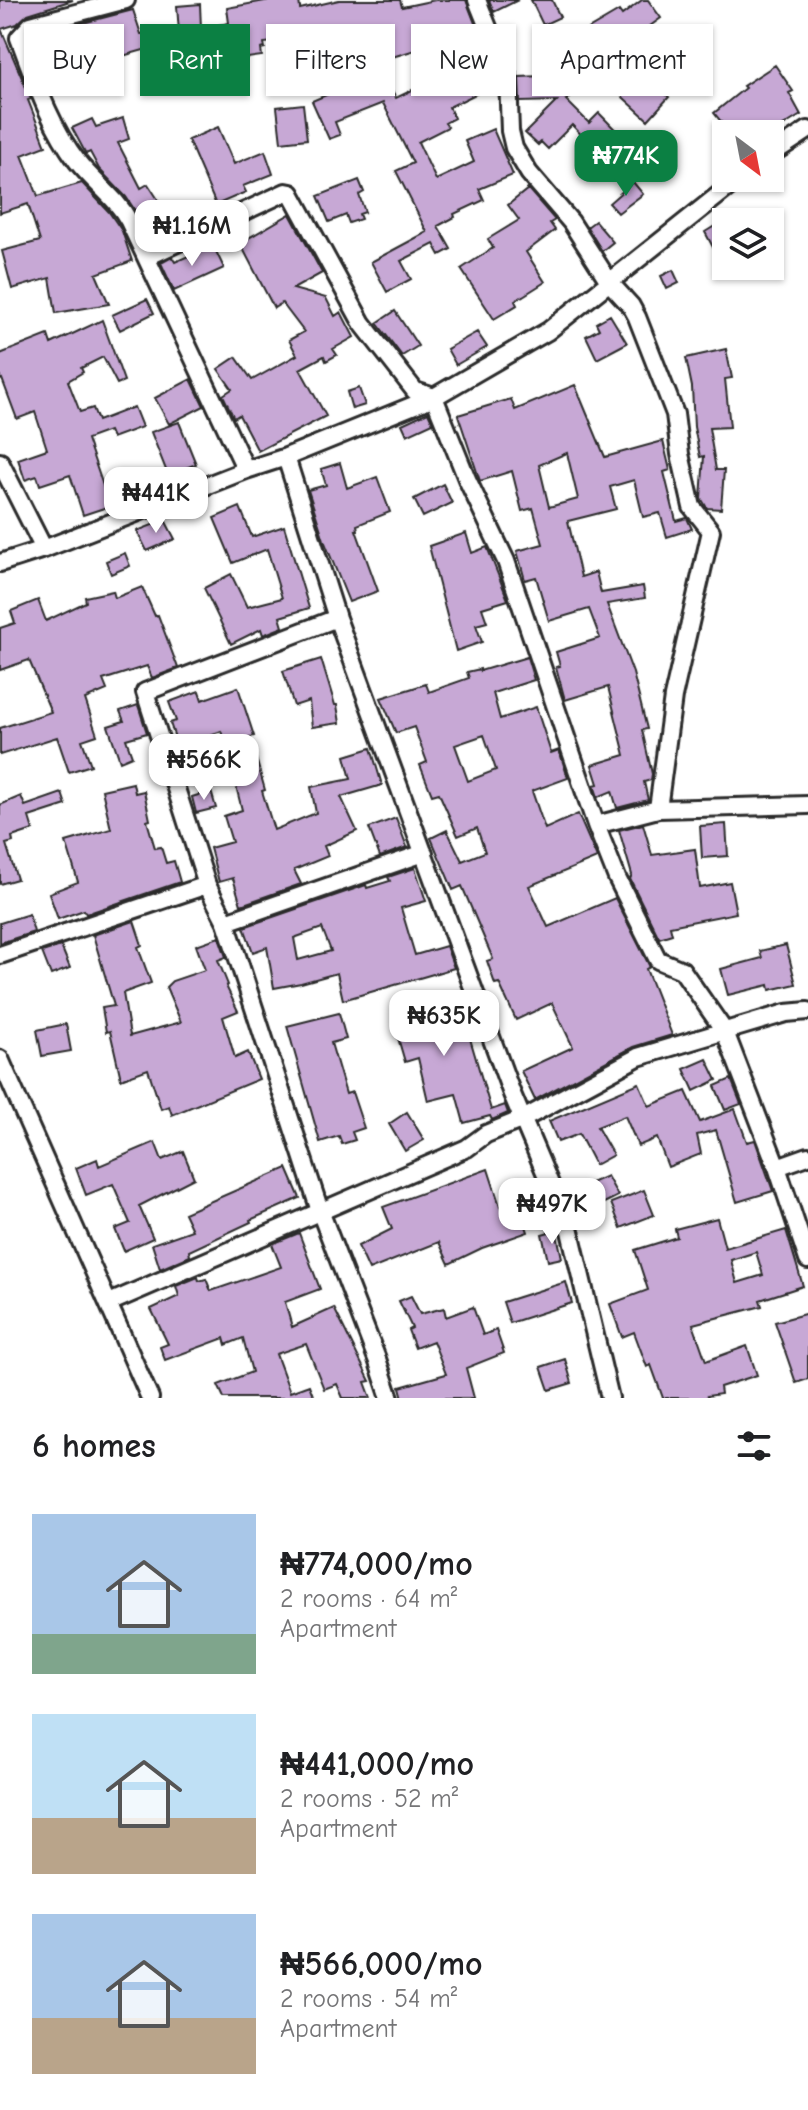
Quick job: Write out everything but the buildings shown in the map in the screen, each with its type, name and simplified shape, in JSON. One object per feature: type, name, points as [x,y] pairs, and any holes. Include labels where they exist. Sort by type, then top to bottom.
[{"type":"street","points":[[126,0],[31,25],[19,38],[51,118],[88,175],[119,204],[147,257],[246,470]]},
{"type":"street","points":[[477,0],[508,77],[510,131],[514,148],[529,173],[571,222],[610,283],[637,317],[675,414],[692,507],[711,531],[673,697],[658,809]]},
{"type":"street","points":[[784,146],[808,130]]},
{"type":"street","points":[[147,257],[286,192],[291,193],[362,323],[415,391],[434,397]]},
{"type":"street","points":[[0,563],[286,457],[434,397],[548,331],[723,192]]},
{"type":"street","points":[[434,397],[467,479],[506,561],[617,878],[658,960],[682,970],[725,1032],[777,1167],[808,1260]]},
{"type":"street","points":[[286,457],[337,618],[512,1094],[570,1231],[610,1398]]},
{"type":"street","points":[[0,462],[44,549]]},
{"type":"street","points":[[337,618],[145,692],[207,885],[226,922],[320,1211],[390,1398]]},
{"type":"street","points":[[596,825],[658,809],[808,805]]},
{"type":"street","points":[[226,922],[424,853]]},
{"type":"street","points":[[0,955],[207,885]]},
{"type":"street","points":[[109,1303],[467,1148],[486,1134],[523,1119],[638,1057],[786,1013],[808,1011]]},
{"type":"street","points":[[0,1059],[150,1398]]},
{"type":"street","points":[[777,1167],[808,1156]]}]
